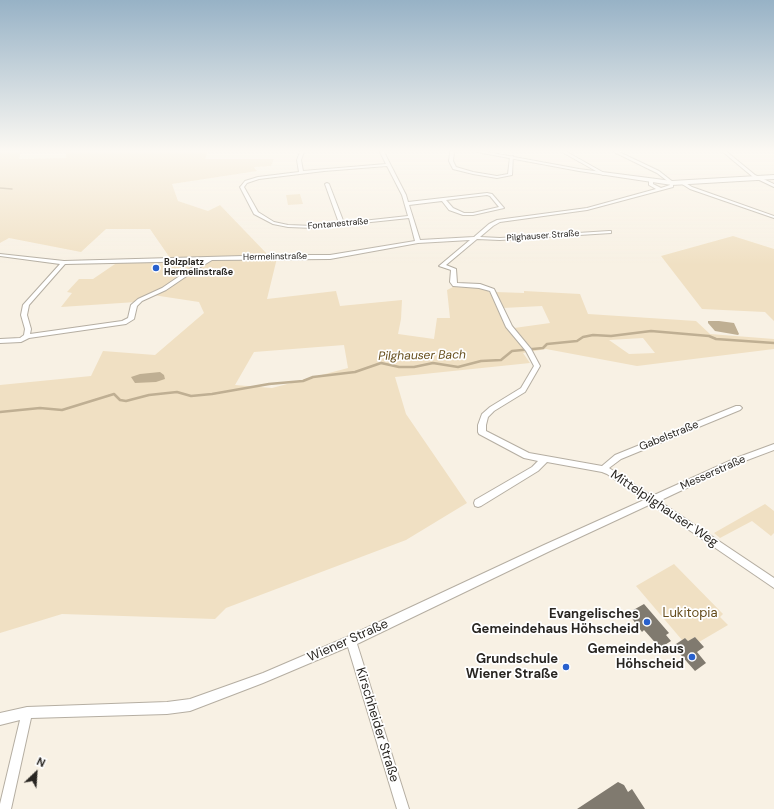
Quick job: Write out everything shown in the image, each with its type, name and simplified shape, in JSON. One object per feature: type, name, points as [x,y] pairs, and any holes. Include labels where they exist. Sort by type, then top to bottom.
[{"type":"street","name":"Fontanestraße","points":[[243,190],[256,213],[273,223],[298,227],[410,217]]},
{"type":"street","points":[[329,190],[342,224]]},
{"type":"street","points":[[401,190],[418,242]]},
{"type":"street","points":[[477,238],[491,225],[499,221],[587,209],[660,190]]},
{"type":"street","points":[[696,190],[774,217]]},
{"type":"street","points":[[406,204],[443,199],[488,194],[502,208],[473,214],[463,214],[451,209],[443,199]]},
{"type":"street","name":"Pilghauser Straße","points":[[477,238],[500,240],[610,232]]},
{"type":"street","name":"Hermelinstraße","points":[[0,255],[64,263],[335,257],[418,242],[477,238]]},
{"type":"street","name":"Mittelpilghauser Weg","points":[[477,238],[442,266],[452,269],[454,272],[453,282],[455,285],[480,286],[492,290],[509,328],[528,349],[538,366],[523,390],[492,409],[485,416],[482,425],[482,432],[527,456],[603,469],[652,500],[774,583]]},
{"type":"street","points":[[0,340],[21,340],[27,336],[124,323],[131,318],[134,305],[140,300],[164,289],[192,270],[212,259]]},
{"type":"street","points":[[27,336],[28,328],[24,315],[26,305],[64,263]]},
{"type":"street","name":"Gabelstraße","points":[[603,469],[618,457],[738,408]]},
{"type":"street","name":"Messerstraße","points":[[652,500],[739,460],[774,447]]},
{"type":"street","points":[[478,503],[535,469],[545,459]]},
{"type":"street","name":"Wiener Straße","points":[[0,719],[26,713],[167,708],[190,705],[263,678],[350,641],[452,592],[652,500]]},
{"type":"street","name":"Kirschheider Straße","points":[[350,641],[404,809]]},
{"type":"street","points":[[5,809],[26,713]]},
{"type":"green space","points":[[0,190],[174,190],[178,201],[208,211],[220,205],[269,256],[170,258],[150,229],[106,229],[81,252],[9,238],[0,243]]},
{"type":"green space","points":[[300,194],[303,204],[288,205],[286,195]]},
{"type":"green space","points":[[733,236],[774,249],[774,321],[765,312],[702,309],[661,256]]},
{"type":"green space","points":[[277,258],[267,299],[336,291],[340,306],[402,300],[401,319],[398,334],[434,339],[437,318],[450,318],[447,290],[453,287],[484,288],[490,293],[507,329],[550,323],[542,306],[503,308],[496,292],[524,293],[524,291],[580,294],[588,314],[696,321],[710,334],[774,339],[774,349],[637,366],[546,349],[523,353],[530,363],[395,377],[406,414],[467,503],[406,540],[226,608],[215,619],[62,614],[0,633],[0,385],[91,376],[103,351],[155,355],[204,313],[199,302],[153,295],[136,302],[61,307],[72,293],[67,292],[79,279],[93,279],[118,262]],"holes":[[[643,338],[655,353],[629,354],[609,340]],[[344,345],[348,368],[272,388],[235,385],[254,352]]]},
{"type":"green space","points":[[765,504],[774,511],[774,533],[771,536],[752,521],[720,538],[714,533]]},
{"type":"green space","name":"Lukitopia","points":[[674,564],[723,614],[720,617],[728,625],[699,642],[695,637],[688,641],[685,638],[682,640],[636,586]]},
{"type":"shaded area","points":[[708,321],[734,323],[739,334],[715,331]]},
{"type":"shaded area","points":[[160,372],[164,375],[165,379],[156,382],[135,383],[131,377],[140,374]]},
{"type":"building","name":"Evangelisches Gemeindehaus Höhscheid","points":[[644,604],[669,633],[666,635],[671,641],[660,648],[644,630],[642,632],[628,613]]},
{"type":"building","name":"Gemeindehaus Höhscheid","points":[[695,637],[704,647],[697,652],[706,663],[695,671],[673,646],[685,638],[688,641]]},
{"type":"building","points":[[618,782],[624,785],[628,792],[632,789],[645,809],[577,809]]},
{"type":"waterway","name":"Pilghauser Bach","points":[[0,412],[40,408],[62,410],[114,394],[120,400],[126,401],[149,395],[177,392],[191,396],[212,394],[269,384],[303,381],[313,377],[355,372],[381,363],[399,367],[414,367],[433,363],[458,367],[481,361],[501,360],[512,351],[543,348],[547,344],[577,341],[583,337],[593,335],[611,336],[651,331],[709,336],[716,339],[774,343]]},
{"type":"place","name":"Bolzplatz Hermelinstraße","points":[[156,268]]},
{"type":"place","name":"Evangelisches Gemeindehaus Höhscheid","points":[[647,622]]},
{"type":"place","name":"Gemeindehaus Höhscheid","points":[[692,657]]},
{"type":"place","name":"Grundschule Wiener Straße","points":[[566,667]]}]
